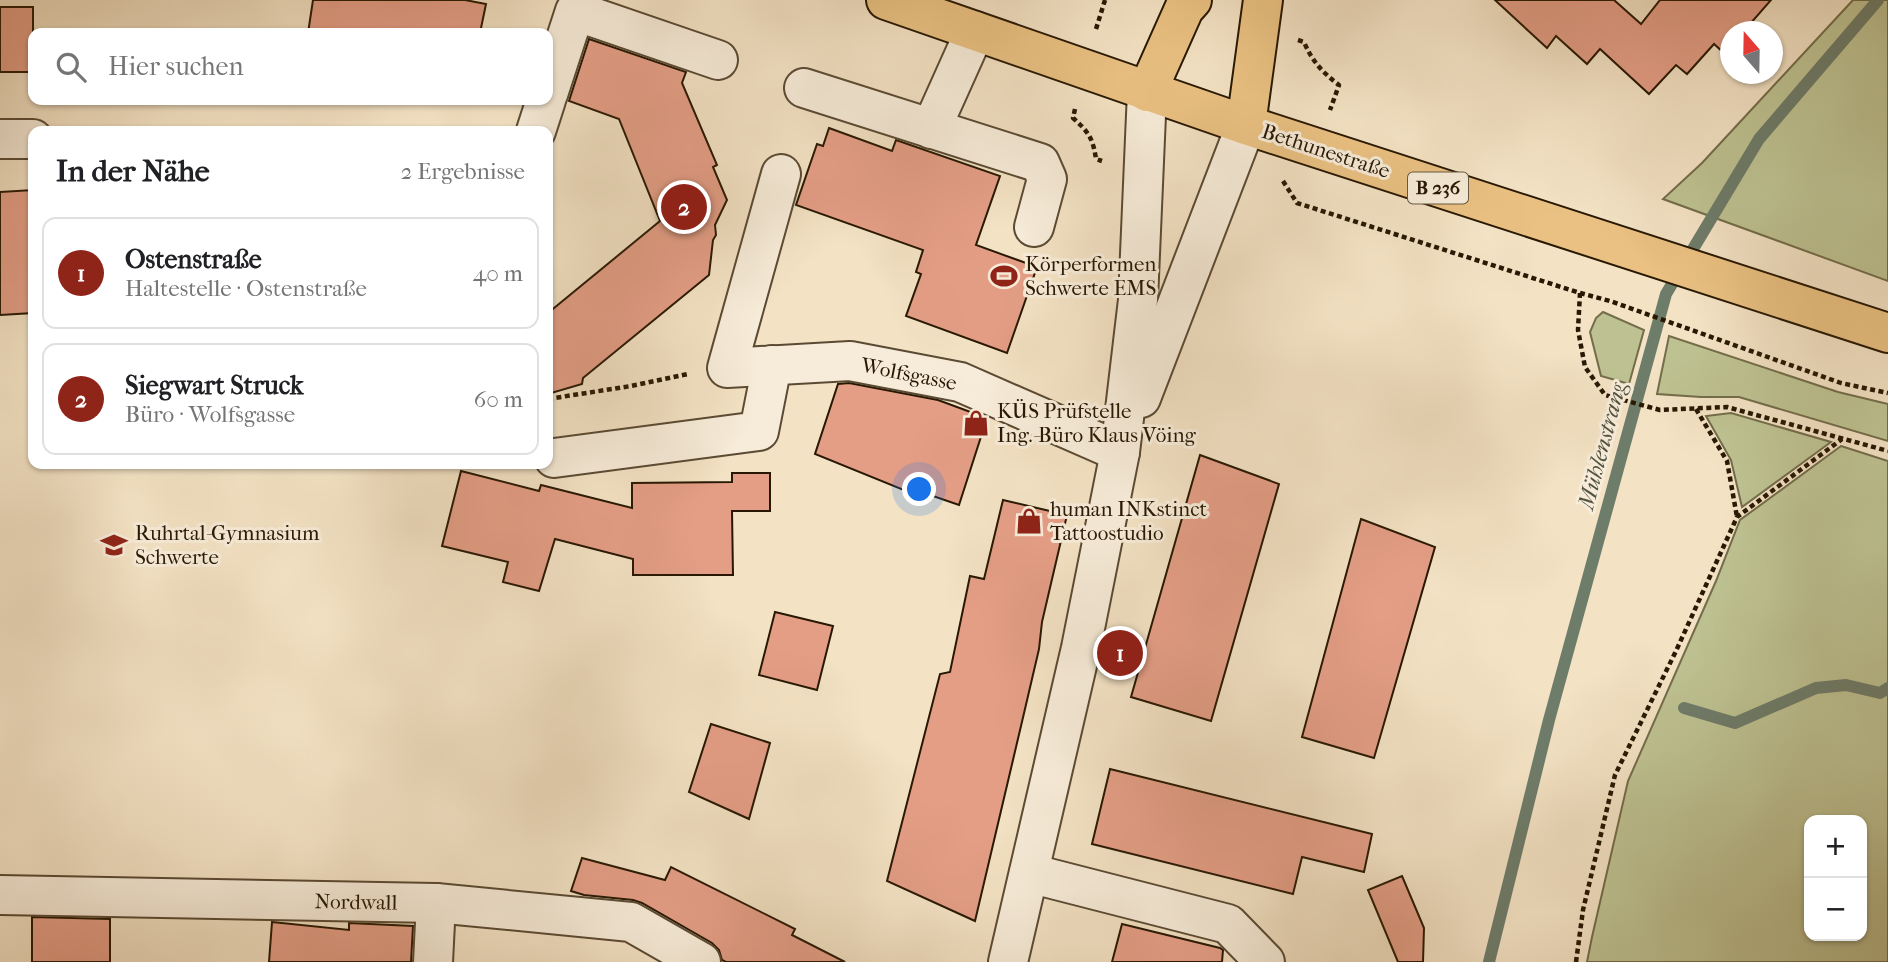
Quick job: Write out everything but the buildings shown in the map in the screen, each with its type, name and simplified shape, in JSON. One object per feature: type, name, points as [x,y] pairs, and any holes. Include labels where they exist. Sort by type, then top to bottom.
[{"type":"main road","name":"Bethunestraße","points":[[886,0],[1245,125],[1888,333]]},
{"type":"main road","points":[[1147,92],[1184,9],[1192,0]]},
{"type":"main road","points":[[1245,125],[1261,16]]},
{"type":"street","points":[[553,79],[575,11],[718,60]]},
{"type":"street","points":[[931,129],[975,31]]},
{"type":"street","points":[[804,88],[1040,163],[1047,179],[1034,227]]},
{"type":"street","points":[[1008,962],[1082,648],[1120,452],[1139,300],[1147,92]]},
{"type":"street","points":[[538,126],[544,105]]},
{"type":"street","points":[[1120,452],[1245,125]]},
{"type":"street","points":[[0,139],[28,139]]},
{"type":"street","points":[[727,368],[781,174]]},
{"type":"street","name":"Wolfsgasse","points":[[727,368],[850,362],[960,382],[1120,452]]},
{"type":"street","points":[[554,458],[759,431],[772,365]]},
{"type":"street","points":[[1029,873],[1228,924],[1265,962]]},
{"type":"street","name":"Nordwall","points":[[0,895],[436,903],[631,922],[701,962]]},
{"type":"street","points":[[433,962],[436,903]]},
{"type":"path","points":[[1261,16],[1304,42],[1323,73],[1339,85],[1317,148]]},
{"type":"path","points":[[1084,69],[1073,118],[1086,130],[1094,143],[1097,159],[1144,172]]},
{"type":"path","points":[[1282,181],[1297,203],[1610,301],[1841,383],[1888,393]]},
{"type":"path","points":[[1580,293],[1578,330],[1585,367],[1605,395],[1660,410],[1727,407],[1888,451]]},
{"type":"path","points":[[553,398],[727,368]]},
{"type":"path","points":[[1696,409],[1727,461],[1737,517]]},
{"type":"path","points":[[1576,962],[1583,910],[1615,775],[1676,651],[1737,517],[1842,439]]},
{"type":"green space","points":[[1853,0],[1888,0],[1888,281],[1663,199],[1702,163],[1775,84],[1783,84],[1783,76]]},
{"type":"green space","points":[[1603,312],[1644,330],[1629,384],[1601,376],[1590,332],[1596,318]]},
{"type":"green space","points":[[1669,336],[1838,392],[1888,404],[1888,441],[1739,397],[1657,394]]},
{"type":"green space","points":[[1731,413],[1831,442],[1742,507],[1731,460],[1706,416]]},
{"type":"green space","points":[[1841,446],[1888,461],[1888,962],[1587,962],[1628,781],[1740,520]]},
{"type":"waterway","name":"Mühlenstrang","points":[[1489,962],[1549,720],[1666,294],[1759,139],[1878,0]]},
{"type":"waterway","points":[[1684,708],[1735,723],[1816,688],[1846,685],[1880,693],[1888,688]]},
{"type":"place","name":"Siegwart Struck","points":[[684,207]]},
{"type":"place","name":"Körperformen Schwerte EMS","points":[[1004,276]]},
{"type":"place","name":"KÜS Prüfstelle Ing.-Büro Klaus Vöing","points":[[976,423]]},
{"type":"place","name":"human INKstinct Tattoostudio","points":[[1029,521]]},
{"type":"place","name":"Ruhrtal-Gymnasium Schwerte","points":[[114,545]]},
{"type":"place","name":"Ostenstraße","points":[[1120,653]]}]
